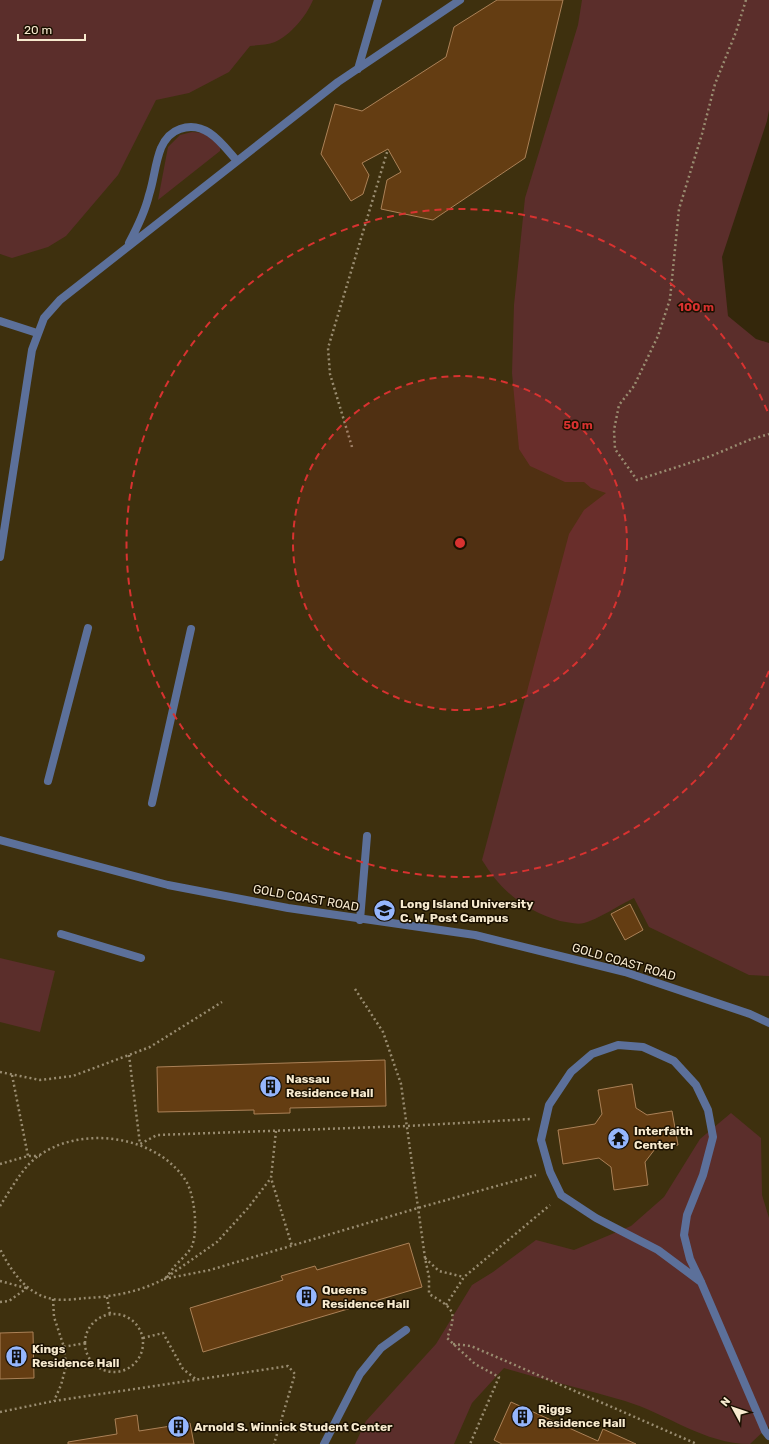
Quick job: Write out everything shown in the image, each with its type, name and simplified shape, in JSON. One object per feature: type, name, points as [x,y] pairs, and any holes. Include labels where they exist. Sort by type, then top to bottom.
[{"type":"street","points":[[358,69],[378,0]]},
{"type":"street","points":[[0,557],[32,350],[37,333],[44,318],[60,300],[338,82],[460,0]]},
{"type":"street","points":[[127,247],[145,210],[162,147],[173,132],[184,128],[198,127],[206,130],[219,140],[237,161]]},
{"type":"street","points":[[0,321],[37,333]]},
{"type":"street","points":[[48,781],[88,628]]},
{"type":"street","points":[[152,803],[192,629]]},
{"type":"street","points":[[360,920],[367,836]]},
{"type":"street","name":"GOLD COAST ROAD","points":[[0,840],[168,885],[360,920],[475,935],[625,972],[750,1014],[769,1023]]},
{"type":"street","points":[[61,934],[141,958]]},
{"type":"street","points":[[702,1282],[658,1250],[596,1218],[561,1195],[550,1172],[541,1140],[549,1105],[572,1072],[592,1054],[618,1045],[643,1047],[674,1061],[696,1085],[708,1110],[713,1137],[703,1175],[687,1215],[684,1235],[690,1259],[702,1282],[769,1436]]},
{"type":"street","points":[[324,1444],[360,1374],[382,1348],[406,1330]]},
{"type":"path","points":[[746,0],[736,32],[715,84],[702,134],[679,209],[670,299],[652,350],[634,386],[619,405],[614,430],[615,449],[636,480],[711,456],[749,440],[769,434]]},
{"type":"path","points":[[352,447],[330,374],[328,348],[388,149]]},
{"type":"path","points":[[355,989],[383,1032],[401,1084],[425,1258],[429,1277],[429,1294],[446,1304],[454,1316],[447,1338],[452,1344],[475,1364],[499,1377],[470,1444]]},
{"type":"path","points":[[0,1072],[40,1080],[73,1076],[150,1047],[222,1002]]},
{"type":"path","points":[[129,1055],[140,1144]]},
{"type":"path","points":[[12,1075],[28,1156]]},
{"type":"path","points":[[140,1144],[156,1135],[276,1132],[546,1118]]},
{"type":"path","points":[[276,1132],[271,1178],[292,1246]]},
{"type":"path","points":[[0,1206],[29,1164],[52,1146],[86,1138],[117,1139],[140,1144],[170,1163],[187,1182],[196,1213],[192,1246],[163,1280]]},
{"type":"path","points":[[0,1164],[28,1156],[40,1156]]},
{"type":"path","points":[[0,1281],[27,1288],[53,1299],[107,1297],[140,1289],[163,1280],[210,1270],[418,1208],[550,1172]]},
{"type":"path","points":[[163,1280],[217,1242],[248,1208],[271,1178]]},
{"type":"path","points":[[446,1304],[464,1277],[561,1195]]},
{"type":"path","points":[[0,1250],[7,1264],[27,1288]]},
{"type":"path","points":[[425,1258],[439,1270],[464,1277]]},
{"type":"path","points":[[0,1302],[9,1301],[27,1288]]},
{"type":"path","points":[[107,1297],[110,1314]]},
{"type":"path","points":[[53,1299],[54,1317],[64,1347],[66,1366],[61,1385],[54,1401]]},
{"type":"path","points":[[110,1314],[121,1314],[131,1319],[139,1327],[143,1338],[143,1349],[138,1359],[130,1367],[119,1371],[108,1371],[97,1366],[90,1358],[86,1343],[86,1336],[91,1326],[99,1318],[110,1314]]},
{"type":"path","points":[[143,1338],[163,1333],[172,1352],[183,1369],[197,1380]]},
{"type":"path","points":[[39,1351],[86,1343]]},
{"type":"path","points":[[452,1344],[471,1346],[697,1444]]},
{"type":"path","points":[[0,1412],[54,1401],[288,1366],[295,1374],[274,1444]]},
{"type":"shaded area","points":[[0,0],[313,0],[303,18],[287,35],[281,39],[272,43],[250,46],[229,72],[189,93],[156,100],[118,175],[66,236],[48,247],[12,258],[0,254]]},
{"type":"shaded area","name":"Long Island University C. W. Post Campus","points":[[111,0],[769,0],[628,347],[769,379],[769,1444],[0,1444],[0,254],[12,257]]},
{"type":"shaded area","points":[[582,0],[769,0],[769,110],[767,121],[722,257],[728,316],[756,339],[769,343],[769,976],[749,975],[649,927],[634,898],[595,919],[584,923],[569,923],[547,917],[525,905],[505,890],[482,860],[569,534],[584,510],[606,493],[591,488],[584,482],[565,482],[530,466],[519,449],[512,373],[514,305],[525,198],[578,25]]},
{"type":"shaded area","points":[[192,132],[204,133],[220,146],[220,151],[158,200],[168,147],[180,135]]},
{"type":"shaded area","points":[[0,958],[55,971],[40,1032],[0,1022]]},
{"type":"shaded area","points":[[731,1113],[761,1138],[762,1195],[769,1218],[769,1426],[750,1444],[733,1443],[717,1439],[625,1401],[504,1368],[472,1403],[454,1444],[355,1444],[366,1421],[436,1344],[472,1285],[493,1272],[536,1240],[574,1250],[631,1226],[664,1197],[700,1139]]},
{"type":"building","points":[[497,0],[563,0],[525,158],[433,220],[381,209],[387,180],[401,172],[388,149],[362,163],[369,175],[363,194],[351,201],[321,154],[335,104],[362,111],[446,57],[454,27]]},
{"type":"building","points":[[630,904],[643,930],[625,940],[611,914]]},
{"type":"building","name":"Nassau Residence Hall","points":[[385,1060],[386,1106],[290,1108],[290,1113],[254,1114],[254,1110],[158,1112],[157,1067]]},
{"type":"building","name":"Interfaith Center","points":[[632,1084],[636,1108],[647,1115],[672,1111],[678,1145],[655,1149],[645,1162],[648,1185],[614,1190],[611,1167],[599,1158],[563,1164],[558,1130],[595,1124],[602,1114],[598,1090]]},
{"type":"building","name":"Queens Residence Hall","points":[[409,1243],[422,1287],[203,1352],[190,1308],[283,1280],[281,1276],[315,1266],[317,1270]]},
{"type":"building","name":"Kings Residence Hall","points":[[33,1332],[34,1378],[0,1379],[0,1333]]},
{"type":"building","name":"Riggs Residence Hall","points":[[511,1402],[598,1441],[603,1429],[636,1444],[502,1444],[494,1440]]},
{"type":"building","name":"Arnold S. Winnick Student Center","points":[[137,1415],[139,1431],[190,1423],[194,1444],[68,1444],[68,1442],[117,1434],[115,1419]]},
{"type":"place","name":"Long Island University C. W. Post Campus","points":[[384,911]]},
{"type":"place","name":"Nassau Residence Hall","points":[[271,1086]]},
{"type":"place","name":"Interfaith Center","points":[[618,1138]]},
{"type":"place","name":"Queens Residence Hall","points":[[306,1297]]},
{"type":"place","name":"Kings Residence Hall","points":[[17,1356]]},
{"type":"place","name":"Riggs Residence Hall","points":[[523,1416]]},
{"type":"place","name":"Arnold S. Winnick Student Center","points":[[178,1427]]}]
